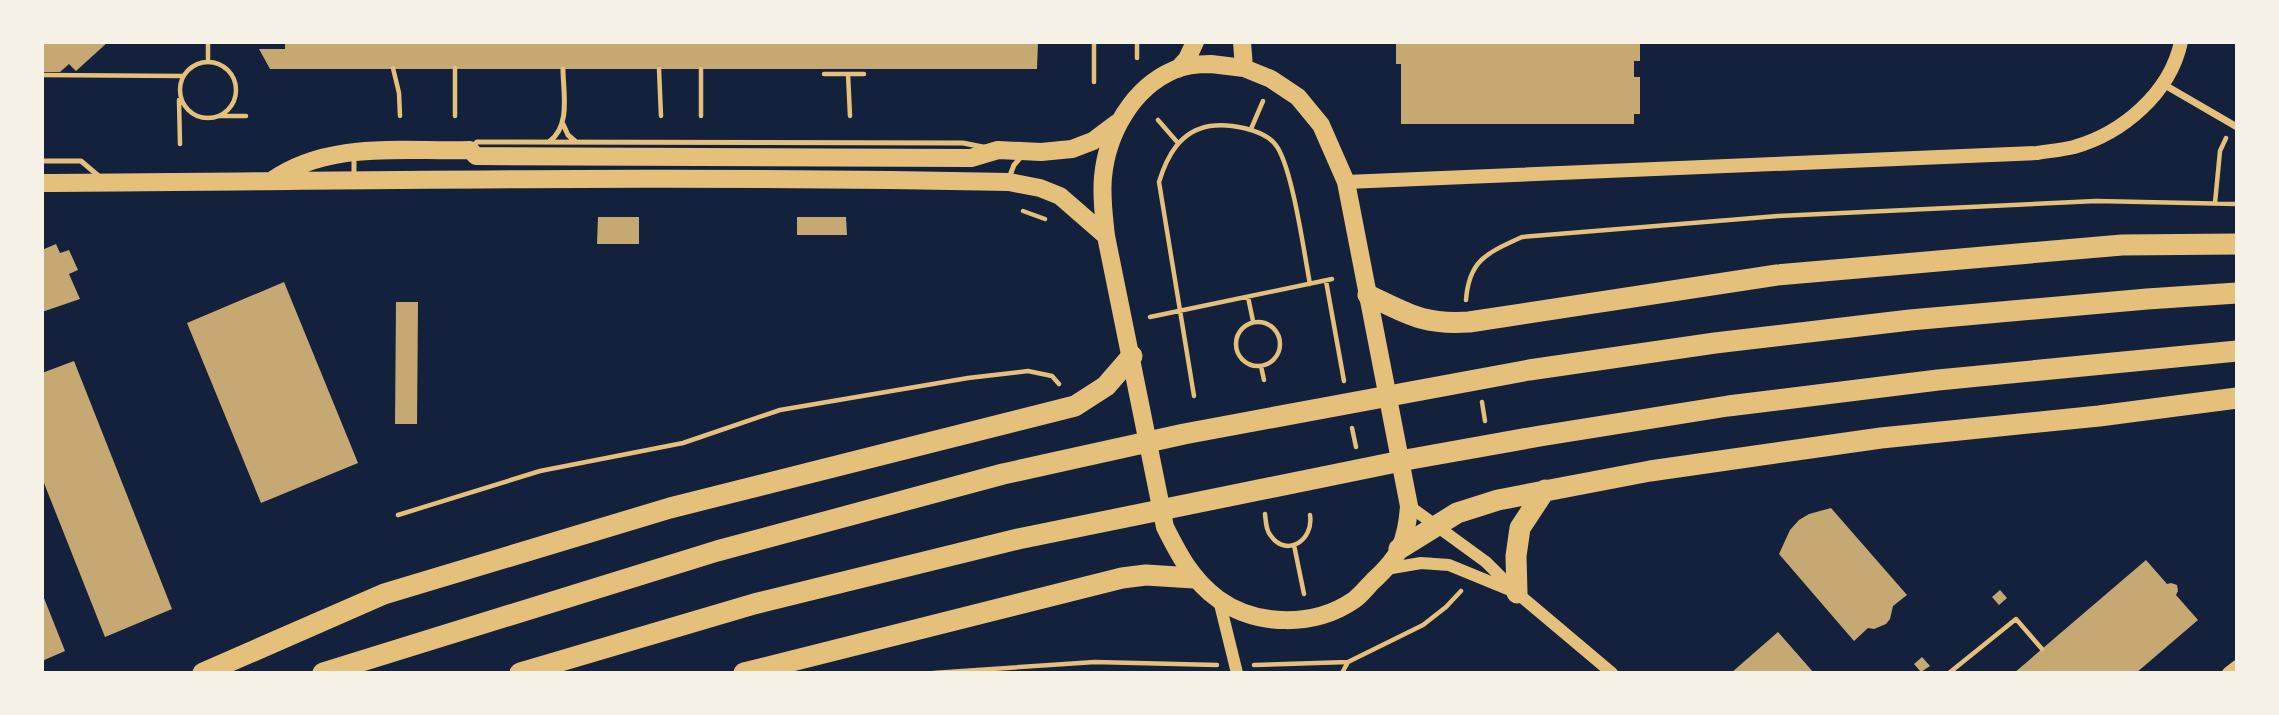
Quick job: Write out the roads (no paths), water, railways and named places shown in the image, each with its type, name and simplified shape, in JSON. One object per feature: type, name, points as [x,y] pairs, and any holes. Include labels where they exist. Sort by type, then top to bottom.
[{"type":"highway","points":[[1368,295],[1418,319],[1444,324],[1777,275],[2122,245],[2237,244]]},
{"type":"highway","points":[[323,673],[717,551],[1003,474],[1184,434],[1529,370],[1715,343],[1910,320],[2237,293]]},
{"type":"highway","points":[[520,673],[754,604],[1018,539],[1411,459],[1728,406],[1924,382],[2237,351]]},
{"type":"highway","points":[[203,673],[397,590],[670,508],[1075,406],[1106,386],[1132,356]]},
{"type":"highway","points":[[1399,549],[1457,513],[1499,500],[1650,471],[1881,438],[2099,416],[2237,398]]},
{"type":"highway","points":[[1517,593],[1516,556],[1520,528],[1545,490]]},
{"type":"highway","points":[[744,673],[1122,578],[1146,575],[1194,578]]},
{"type":"main road","points":[[1178,69],[1187,59],[1195,42]]},
{"type":"main road","points":[[1242,42],[1244,68]]},
{"type":"main road","points":[[1346,182],[2037,153],[2073,147],[2107,135],[2135,116],[2163,84],[2181,42]]},
{"type":"main road","points":[[271,181],[309,161],[354,151],[470,150],[476,156],[937,158],[971,158],[998,150],[1050,152],[1079,147],[1100,136],[1119,120],[1152,83],[1178,69],[1211,64],[1244,68],[1271,79],[1298,97],[1321,125],[1346,182],[1409,506],[1407,527],[1399,549],[1386,569],[1354,600],[1327,614],[1286,621],[1251,615],[1219,600],[1194,578],[1165,527],[1107,236],[1102,192],[1107,154],[1119,120]]},
{"type":"main road","points":[[42,183],[354,180],[1009,182],[1040,188],[1060,196],[1107,236]]},
{"type":"street","points":[[2163,84],[2235,123]]},
{"type":"street","points":[[1409,506],[1486,562],[1517,593],[1612,673]]},
{"type":"street","points":[[1386,569],[1421,563],[1449,565],[1517,593]]},
{"type":"street","points":[[1219,600],[1237,673]]},
{"type":"street","points":[[2228,673],[2237,666]]},
{"type":"lane","points":[[549,142],[558,135],[563,124],[563,69]]},
{"type":"lane","points":[[563,124],[570,137],[577,142]]},
{"type":"lane","points":[[470,150],[477,142],[963,143],[998,150]]},
{"type":"lane","points":[[354,151],[354,180]]},
{"type":"lane","points":[[1009,182],[1014,165],[1026,152]]},
{"type":"lane","points":[[42,161],[81,161],[106,183]]}]
